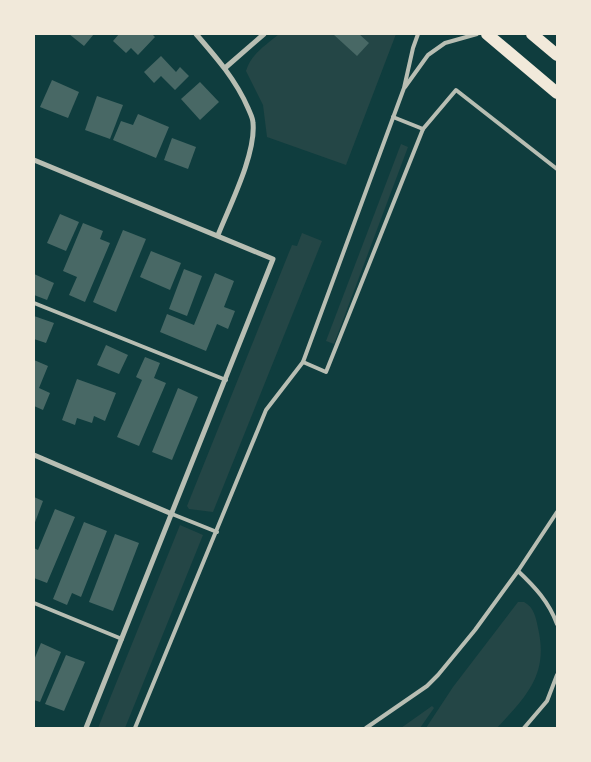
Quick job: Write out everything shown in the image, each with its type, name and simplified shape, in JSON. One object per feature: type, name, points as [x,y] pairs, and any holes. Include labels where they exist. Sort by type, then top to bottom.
[{"type":"main road","points":[[487,34],[557,93]]},
{"type":"main road","points":[[532,34],[557,55]]},
{"type":"street","points":[[196,34],[225,68],[242,94],[253,121],[253,141],[246,165],[218,235]]},
{"type":"street","points":[[225,68],[264,34]]},
{"type":"street","points":[[34,160],[273,259],[86,728]]},
{"type":"street","points":[[34,455],[172,514]]},
{"type":"lane","points":[[135,728],[266,410],[304,362],[404,88],[418,34]]},
{"type":"lane","points":[[404,88],[428,54],[445,44],[477,34]]},
{"type":"lane","points":[[304,362],[326,372],[423,129],[456,90],[557,169]]},
{"type":"lane","points":[[393,117],[423,129]]},
{"type":"lane","points":[[34,303],[226,380]]},
{"type":"lane","points":[[366,728],[427,686],[438,675],[475,630],[518,571],[557,512]]},
{"type":"lane","points":[[172,514],[217,532]]},
{"type":"lane","points":[[518,571],[541,594],[553,612],[557,624]]},
{"type":"lane","points":[[34,603],[122,639]]},
{"type":"lane","points":[[524,728],[547,701],[557,675]]},
{"type":"shaded area","points":[[279,34],[396,34],[346,165],[267,137],[263,105],[246,71],[255,55]]},
{"type":"shaded area","points":[[401,144],[408,147],[334,344],[326,341]]},
{"type":"shaded area","points":[[302,233],[322,241],[213,512],[189,509],[187,506],[292,245],[297,246]]},
{"type":"shaded area","points":[[180,525],[203,535],[125,728],[98,728]]},
{"type":"shaded area","points":[[518,602],[527,604],[534,613],[541,644],[538,672],[526,695],[497,728],[426,728],[453,687]]},
{"type":"shaded area","points":[[432,706],[434,708],[420,728],[401,728]]},
{"type":"building","points":[[69,34],[94,34],[84,46]]},
{"type":"building","points":[[119,34],[152,34],[155,37],[138,55],[131,48],[126,53],[113,41]]},
{"type":"building","points":[[333,34],[359,34],[369,43],[357,56]]},
{"type":"building","points":[[161,56],[176,72],[180,67],[189,76],[175,90],[161,76],[154,83],[144,72]]},
{"type":"building","points":[[52,80],[79,92],[68,118],[40,107]]},
{"type":"building","points":[[200,82],[219,102],[200,120],[181,99]]},
{"type":"building","points":[[97,96],[123,105],[110,139],[85,130]]},
{"type":"building","points":[[138,114],[169,127],[156,158],[113,140],[121,121],[133,125]]},
{"type":"building","points":[[172,138],[196,147],[188,169],[164,160]]},
{"type":"building","points":[[60,214],[79,222],[66,251],[47,243]]},
{"type":"building","points":[[83,223],[103,231],[100,239],[110,243],[85,302],[69,295],[77,277],[63,271]]},
{"type":"building","points":[[123,230],[146,239],[116,312],[93,302]]},
{"type":"building","points":[[151,251],[181,263],[170,290],[140,277]]},
{"type":"building","points":[[184,269],[202,276],[187,316],[169,309]]},
{"type":"building","points":[[215,273],[234,281],[224,307],[235,311],[228,329],[217,324],[206,351],[160,332],[167,314],[194,325]]},
{"type":"building","points":[[34,274],[54,283],[47,300],[34,295]]},
{"type":"building","points":[[34,316],[54,323],[46,343],[34,339]]},
{"type":"building","points":[[106,345],[128,355],[119,374],[97,365]]},
{"type":"building","points":[[145,357],[160,363],[154,378],[166,383],[139,446],[117,437],[142,380],[136,377]]},
{"type":"building","points":[[34,360],[48,366],[39,388],[50,393],[43,410],[34,406]]},
{"type":"building","points":[[77,379],[116,393],[105,421],[94,416],[92,423],[77,418],[75,425],[62,420]]},
{"type":"building","points":[[178,388],[198,397],[172,460],[152,452]]},
{"type":"building","points":[[34,497],[43,501],[34,525]]},
{"type":"building","points":[[55,509],[75,517],[47,583],[34,578],[34,548],[38,550]]},
{"type":"building","points":[[84,522],[107,531],[81,597],[72,593],[67,605],[53,599]]},
{"type":"building","points":[[115,534],[139,543],[113,611],[89,602]]},
{"type":"building","points":[[41,643],[61,652],[40,702],[34,700],[34,660]]},
{"type":"building","points":[[66,655],[85,662],[64,711],[45,704]]}]
